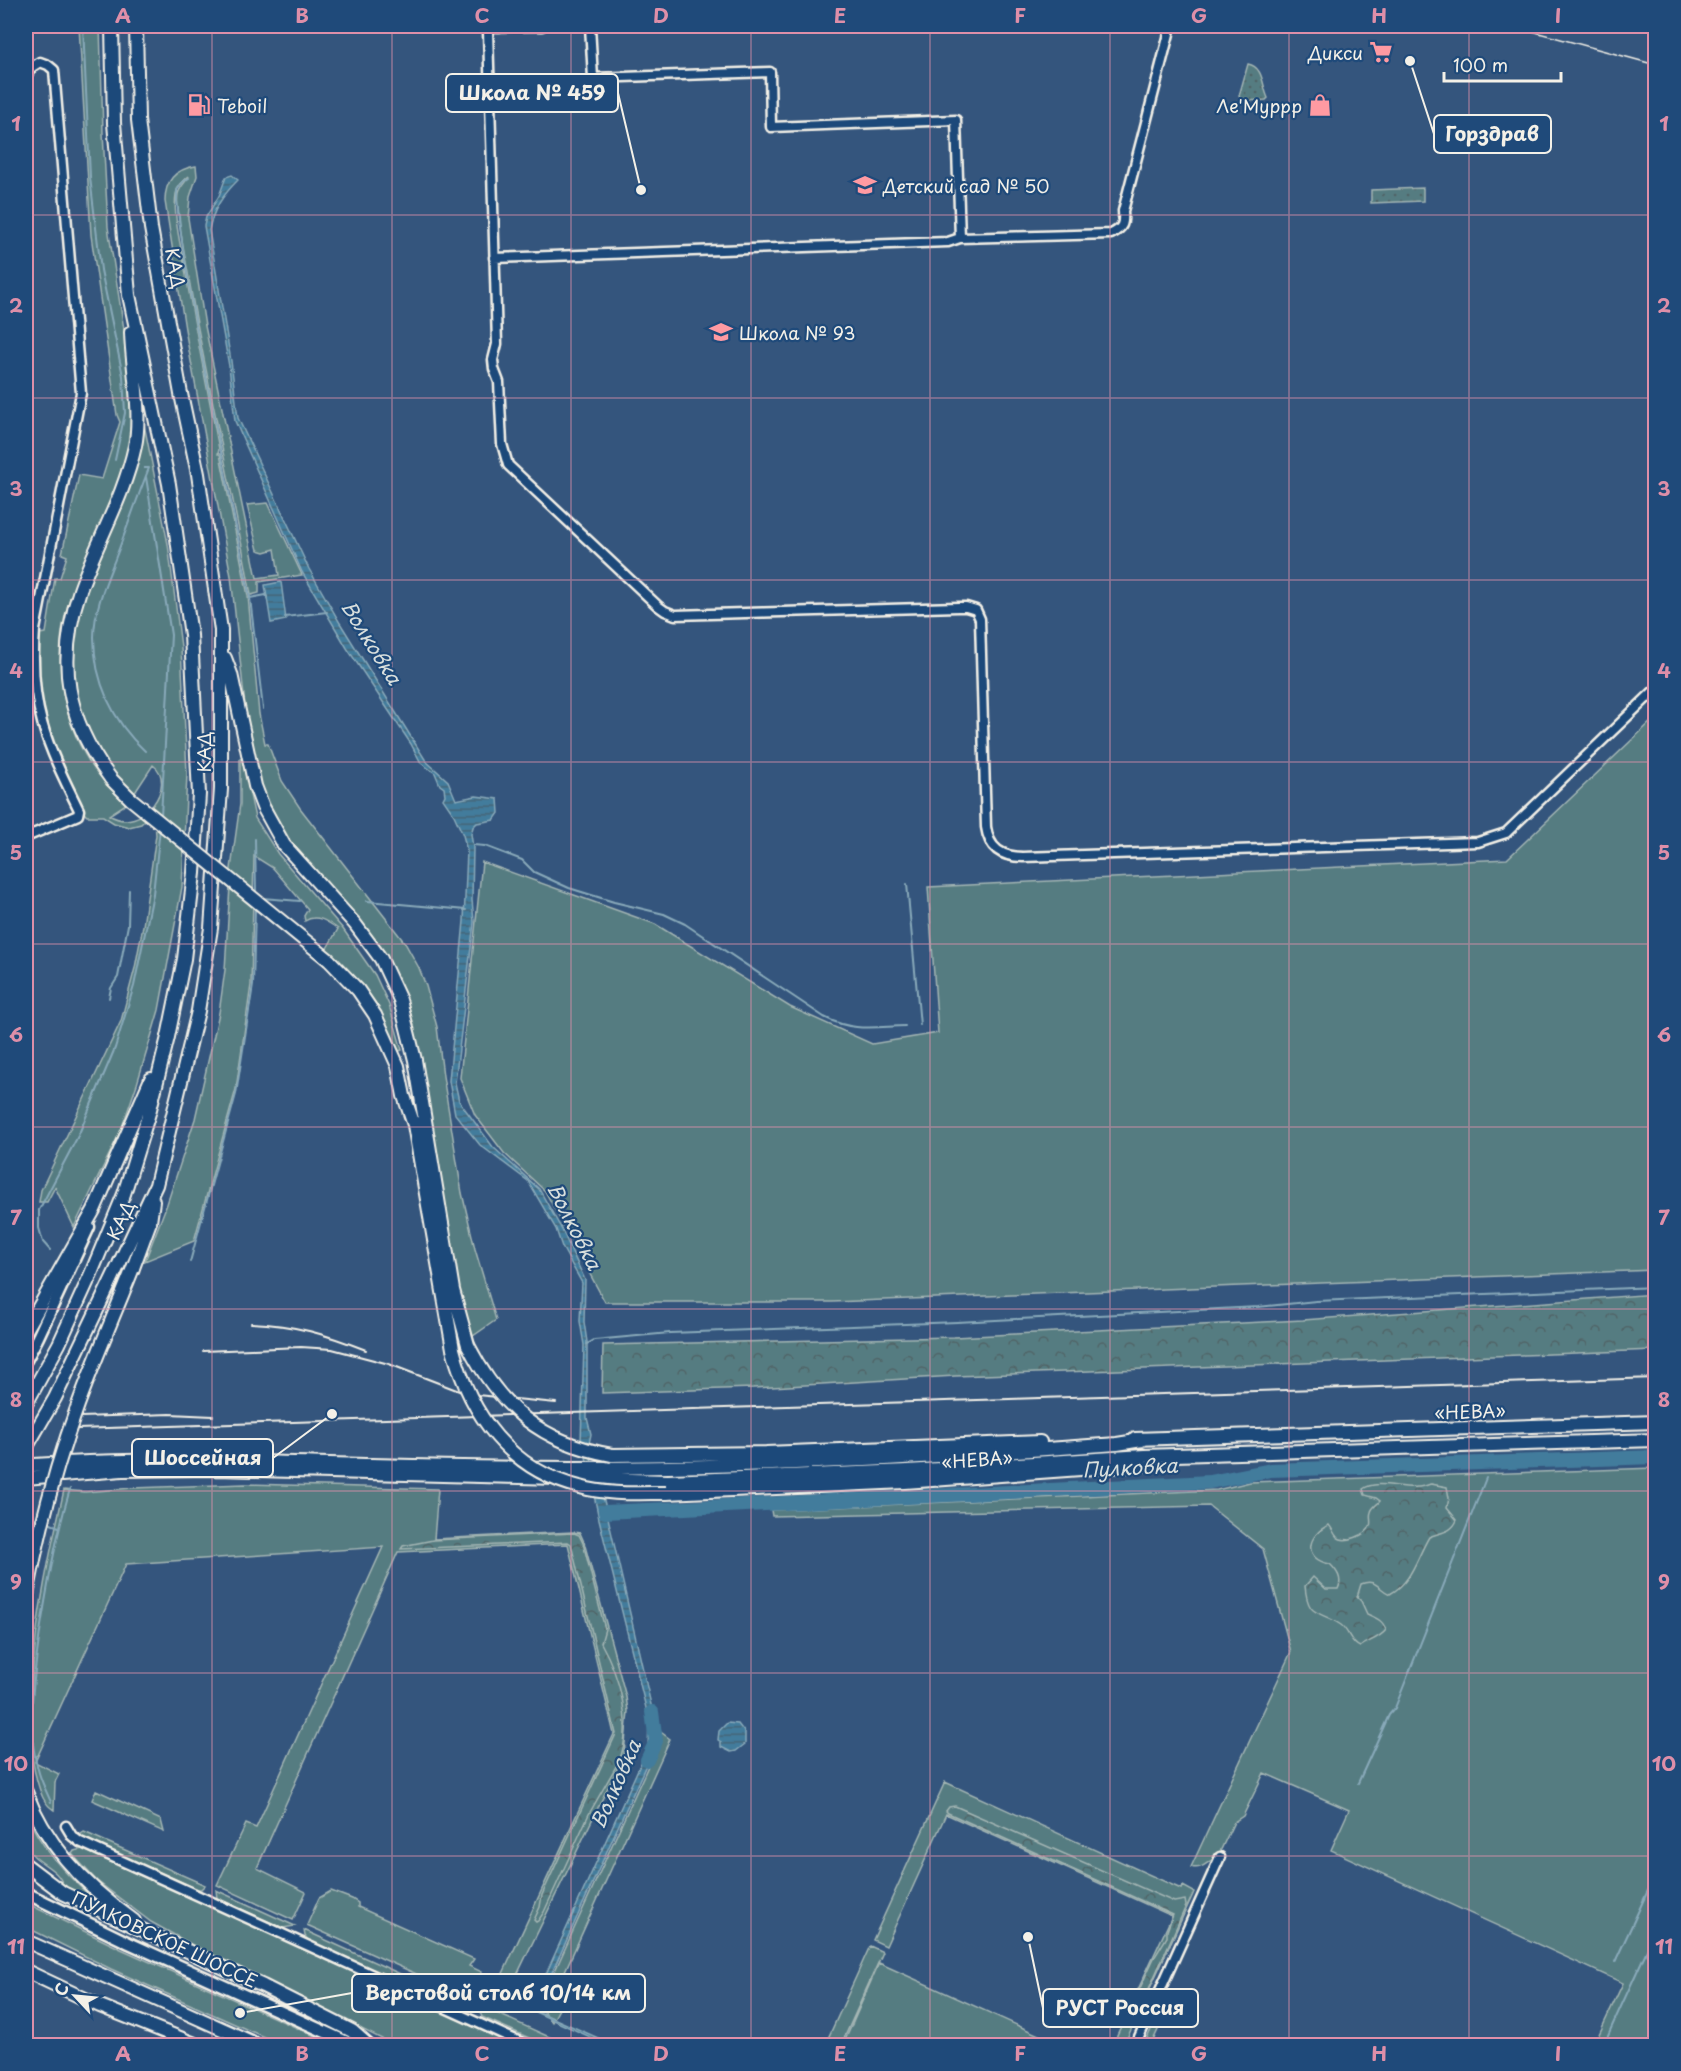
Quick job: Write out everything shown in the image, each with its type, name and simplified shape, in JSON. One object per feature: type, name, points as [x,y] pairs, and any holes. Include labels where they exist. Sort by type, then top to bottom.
[{"type":"highway","name":"КАД","points":[[26,1404],[59,1344],[105,1241],[124,1194],[149,1113],[168,1037],[185,948],[194,873],[199,794],[189,624],[169,484],[129,295],[114,123],[112,26]]},
{"type":"highway","name":"КАД","points":[[26,1448],[55,1398],[156,1185],[198,1011],[211,928],[221,789],[222,651],[215,579],[198,474],[151,228],[138,120],[136,26]]},
{"type":"highway","points":[[129,295],[138,420],[136,443],[126,483],[80,590],[72,620],[67,657],[68,680],[79,725],[98,761],[111,779],[131,799],[329,960],[358,990],[375,1015],[398,1066],[404,1096],[414,1125],[453,1349],[465,1388],[492,1432],[523,1460],[562,1482],[580,1488],[603,1492],[667,1487]]},
{"type":"highway","points":[[222,651],[231,674],[255,786],[263,807],[284,845],[355,924],[381,959],[400,1000],[415,1059],[453,1290],[466,1339],[487,1380],[523,1418],[557,1440],[612,1455],[667,1461]]},
{"type":"highway","points":[[26,1330],[84,1232],[133,1125],[168,1037]]},
{"type":"highway","points":[[26,1600],[44,1514],[57,1470],[78,1405],[150,1222],[156,1185]]},
{"type":"highway","name":"«НЕВА»","points":[[667,1461],[906,1459],[1118,1444],[1142,1440],[1656,1422]]},
{"type":"highway","name":"«НЕВА»","points":[[667,1487],[905,1482],[1222,1460],[1290,1452],[1656,1440]]},
{"type":"highway","points":[[667,1461],[555,1468],[371,1465],[217,1459],[124,1459],[64,1469],[217,1469],[667,1487]]},
{"type":"highway","points":[[26,1478],[49,1470],[34,1466]]},
{"type":"highway","points":[[26,1792],[40,1823],[66,1860],[91,1887],[158,1937]]},
{"type":"highway","points":[[26,1865],[63,1893],[320,2014],[352,2031],[369,2046]]},
{"type":"highway","points":[[26,1941],[260,2046]]},
{"type":"highway","points":[[26,1971],[134,2020],[200,2046]]},
{"type":"main road","points":[[26,1360],[84,1232]]},
{"type":"main road","name":"ПУЛКОВСКОЕ ШОССЕ","points":[[26,1893],[129,1943],[356,2046]]},
{"type":"street","points":[[542,26],[493,27],[488,31],[497,344],[493,360],[500,382],[502,444],[506,461],[516,475],[665,611],[675,615],[958,607],[976,610],[980,619],[986,827],[990,843],[1003,855],[1023,857],[1478,842],[1506,832],[1656,689]]},
{"type":"street","points":[[590,26],[593,78],[770,72],[771,127],[956,120],[960,238]]},
{"type":"street","points":[[494,258],[948,242],[960,238],[1111,234],[1124,223],[1123,211],[1170,26]]},
{"type":"street","points":[[26,76],[32,67],[40,62],[54,70],[81,393],[35,630],[33,655],[34,684],[44,736],[79,810],[78,815],[26,837]]},
{"type":"street","points":[[66,1826],[72,1836],[80,1842],[529,2046]]},
{"type":"street","points":[[1135,2046],[1220,1857]]},
{"type":"green space","points":[[79,26],[100,26],[108,227],[132,381],[133,406],[130,443],[121,480],[69,601],[61,642],[62,684],[66,705],[80,745],[98,774],[126,804],[109,815],[122,820],[134,819],[153,805],[159,794],[160,773],[153,765],[134,794],[113,774],[84,725],[72,680],[75,621],[142,422],[168,544],[181,647],[187,773],[182,887],[159,1010],[121,1130],[74,1227],[55,1187],[47,1202],[39,1202],[41,1190],[121,1021],[143,926],[156,835],[154,811],[141,824],[129,827],[114,823],[103,816],[87,816],[81,810],[48,736],[37,683],[38,634],[46,633],[55,578],[60,578],[67,556],[62,554],[79,475],[102,479],[120,422],[117,415],[91,235]]},
{"type":"green space","points":[[1248,64],[1260,73],[1268,98],[1266,100],[1243,101],[1239,96]]},
{"type":"green space","points":[[196,166],[197,176],[190,197],[188,218],[205,326],[257,578],[279,575],[275,549],[265,552],[258,550],[247,505],[268,503],[302,575],[259,582],[259,593],[251,595],[197,324],[180,226],[178,194],[189,176],[177,191],[175,210],[177,228],[219,449],[218,454],[220,454],[248,596],[259,714],[265,744],[268,744],[282,781],[300,808],[405,943],[426,986],[437,1027],[462,1193],[475,1249],[496,1320],[473,1336],[469,1336],[456,1283],[412,1027],[395,973],[372,938],[291,842],[263,792],[249,742],[231,576],[185,329],[165,201],[167,187],[173,177],[183,170]]},
{"type":"green space","points":[[1423,188],[1423,201],[1371,203],[1371,190]]},
{"type":"green space","points":[[1655,718],[1655,1270],[832,1302],[605,1302],[545,1191],[504,1153],[475,1115],[460,1078],[482,862],[655,924],[790,1007],[872,1044],[938,1033],[928,887],[1507,859]]},
{"type":"green space","points":[[242,758],[255,818],[278,854],[343,929],[375,975],[389,1005],[402,1050],[399,1051],[380,1012],[362,986],[326,950],[338,929],[318,918],[305,921],[304,916],[308,909],[273,868],[254,856],[251,985],[236,1089],[194,1241],[145,1261],[167,1204],[195,1119],[219,1013],[225,970],[231,869],[240,804],[240,759]]},
{"type":"green space","points":[[1655,1294],[1655,1350],[955,1376],[753,1388],[602,1393],[603,1345],[954,1337],[1303,1320]]},
{"type":"green space","points":[[1655,1468],[1655,2045],[1594,2045],[1623,1983],[1331,1850],[1349,1810],[1264,1773],[1243,1816],[1234,1822],[1217,1858],[1199,1868],[1191,1867],[1291,1652],[1263,1549],[1209,1506],[772,1516],[771,1510],[1217,1490],[1250,1482]]},
{"type":"green space","points":[[245,1484],[438,1489],[434,1539],[580,1533],[626,1697],[628,1711],[624,1754],[514,1981],[497,1995],[484,1997],[494,1977],[500,1980],[614,1734],[568,1544],[398,1552],[257,1868],[306,1892],[293,1920],[217,1885],[246,1824],[256,1828],[383,1547],[126,1564],[35,1762],[59,1774],[55,1782],[54,1810],[43,1799],[34,1771],[30,1745],[31,1692],[40,1607],[64,1490],[85,1492]]},
{"type":"green space","points":[[1382,1484],[1421,1487],[1431,1484],[1447,1487],[1449,1498],[1447,1508],[1457,1520],[1449,1530],[1429,1537],[1409,1576],[1390,1594],[1374,1583],[1361,1584],[1357,1597],[1367,1614],[1381,1622],[1386,1630],[1360,1647],[1354,1643],[1341,1625],[1316,1612],[1309,1604],[1305,1586],[1313,1577],[1326,1589],[1338,1589],[1340,1582],[1337,1572],[1330,1564],[1315,1557],[1312,1552],[1312,1540],[1329,1525],[1337,1537],[1345,1540],[1355,1538],[1365,1532],[1371,1524],[1370,1516],[1373,1507],[1380,1501],[1365,1495],[1363,1489],[1369,1486]]},
{"type":"green space","points":[[574,1533],[579,1535],[583,1543],[605,1629],[601,1643],[619,1685],[625,1716],[625,1732],[619,1761],[589,1814],[544,1912],[536,1922],[534,1920],[542,1895],[616,1734],[571,1544],[568,1542],[401,1549],[403,1546],[433,1540]]},
{"type":"green space","points":[[658,1730],[670,1739],[551,2002],[560,2007],[552,2022],[539,2006],[658,1744]]},
{"type":"green space","points":[[945,1782],[1181,1889],[1183,1886],[1194,1892],[1124,2045],[1116,2045],[1117,2035],[1172,1916],[946,1814],[886,1946],[873,1940]]},
{"type":"green space","points":[[96,1790],[161,1820],[164,1832],[92,1800]]},
{"type":"green space","points":[[955,1806],[1174,1902],[1185,1900],[1186,1906],[1143,2002],[1134,2001],[1154,1958],[1167,1937],[1173,1915],[946,1811],[949,1807]]},
{"type":"green space","points":[[26,1813],[38,1836],[53,1857],[91,1899],[63,1886],[57,1874],[31,1853],[25,1840]]},
{"type":"green space","points":[[84,1832],[205,1885],[198,1889],[83,1839],[81,1834]]},
{"type":"green space","points":[[82,1849],[518,2045],[394,2045],[198,1948],[151,1922],[97,1881],[72,1854]]},
{"type":"green space","points":[[216,1890],[295,1926],[283,1928],[217,1898]]},
{"type":"green space","points":[[331,1891],[352,1899],[358,1903],[358,1907],[474,1959],[469,1966],[482,1972],[470,1998],[307,1925],[319,1898]]},
{"type":"green space","points":[[26,1903],[121,1949],[335,2045],[282,2045],[111,1969],[26,1927]]},
{"type":"green space","points":[[304,1930],[466,2004],[466,2006],[460,2010],[309,1941]]},
{"type":"green space","points":[[870,1946],[883,1952],[841,2045],[825,2045]]},
{"type":"green space","points":[[879,1963],[1061,2045],[843,2045]]},
{"type":"green space","points":[[485,2008],[567,2045],[545,2045],[482,2017],[480,2012]]},
{"type":"green space","points":[[1164,2013],[1174,2013],[1188,2019],[1188,2022],[1184,2026],[1164,2017],[1151,2045],[1144,2045],[1155,2021]]},
{"type":"water","points":[[232,175],[238,180],[219,203],[209,230],[238,418],[309,569],[426,761],[448,781],[456,800],[476,796],[498,799],[499,813],[494,820],[477,823],[471,834],[474,922],[455,1083],[459,1101],[493,1147],[539,1189],[562,1230],[585,1280],[587,1418],[591,1434],[588,1448],[603,1496],[655,1722],[655,1745],[535,2010],[614,2045],[608,2045],[533,2011],[533,2003],[648,1747],[649,1720],[581,1442],[584,1345],[580,1321],[582,1283],[562,1247],[556,1229],[528,1181],[480,1145],[455,1114],[449,1081],[464,921],[467,851],[463,835],[454,815],[443,799],[444,788],[440,785],[435,773],[421,763],[411,744],[347,648],[302,572],[235,421],[229,366],[204,226],[206,217],[219,196],[226,177]]},
{"type":"water","points":[[281,582],[286,620],[271,623],[265,585]]},
{"type":"water","points":[[727,1723],[738,1724],[745,1733],[745,1744],[736,1751],[731,1752],[721,1747],[721,1742],[718,1740],[719,1731]]},
{"type":"waterway","points":[[83,26],[90,177],[101,270],[123,376],[125,413],[115,460]]},
{"type":"waterway","points":[[189,178],[177,190],[183,249],[250,598],[263,709]]},
{"type":"waterway","points":[[144,468],[149,468],[102,595],[96,616],[94,637],[97,669],[107,700],[124,727],[145,751]]},
{"type":"waterway","points":[[146,477],[171,635],[161,816]]},
{"type":"waterway","points":[[250,598],[266,595],[267,597]]},
{"type":"waterway","points":[[285,617],[327,612]]},
{"type":"waterway","points":[[50,1250],[43,1242],[39,1228],[39,1210],[78,1136],[115,1048],[134,986],[153,894],[160,828]]},
{"type":"waterway","points":[[255,839],[256,895]]},
{"type":"waterway","points":[[473,845],[485,846],[522,860],[534,872],[569,888],[664,914],[685,924],[834,1022],[863,1028],[905,1026]]},
{"type":"waterway","points":[[907,884],[920,1025]]},
{"type":"waterway","points":[[109,998],[111,988],[118,977],[128,925],[129,890]]},
{"type":"waterway","points":[[262,898],[300,901]]},
{"type":"waterway","points":[[367,901],[466,910]]},
{"type":"waterway","points":[[190,1262],[236,1094],[253,985],[255,907]]},
{"type":"waterway","points":[[587,1344],[594,1340],[670,1333],[957,1322],[1258,1307],[1316,1301],[1656,1287]]},
{"type":"waterway","name":"Пулковка","points":[[605,1512],[1210,1482],[1271,1470],[1656,1457]]},
{"type":"waterway","points":[[1358,1783],[1389,1715],[1395,1708],[1486,1478]]},
{"type":"waterway","points":[[51,1802],[40,1777],[35,1756],[32,1738],[32,1702],[46,1596],[56,1542],[70,1489]]},
{"type":"waterway","points":[[26,1515],[40,1520]]},
{"type":"waterway","points":[[48,1523],[59,1527]]},
{"type":"waterway","name":"Волковка","points":[[647,1760],[656,1741],[652,1712]]},
{"type":"waterway","points":[[1615,1962],[1656,1873]]},
{"type":"waterway","points":[[1603,2046],[1656,1930]]},
{"type":"tram line","points":[[1513,26],[1656,65]]},
{"type":"railway","points":[[251,1323],[310,1331],[366,1350]]},
{"type":"railway","points":[[203,1351],[301,1347],[332,1349],[389,1364],[467,1394],[556,1403]]},
{"type":"railway","points":[[77,1429],[1656,1378]]},
{"type":"railway","points":[[81,1417],[170,1414],[213,1416]]},
{"type":"place","name":"Дикси","points":[[1381,52]]},
{"type":"place","name":"Горздрав","points":[[1410,61]]},
{"type":"place","name":"Teboil","points":[[199,105]]},
{"type":"place","name":"Ле'Муррр","points":[[1320,105]]},
{"type":"place","name":"Детский сад № 50","points":[[865,185]]},
{"type":"place","name":"Школа № 459","points":[[641,190]]},
{"type":"place","name":"Школа № 93","points":[[721,332]]},
{"type":"place","name":"Шоссейная","points":[[332,1414]]},
{"type":"place","name":"РУСТ Россия","points":[[1028,1937]]},
{"type":"place","name":"Верстовой столб 10/14 км","points":[[240,2013]]}]
